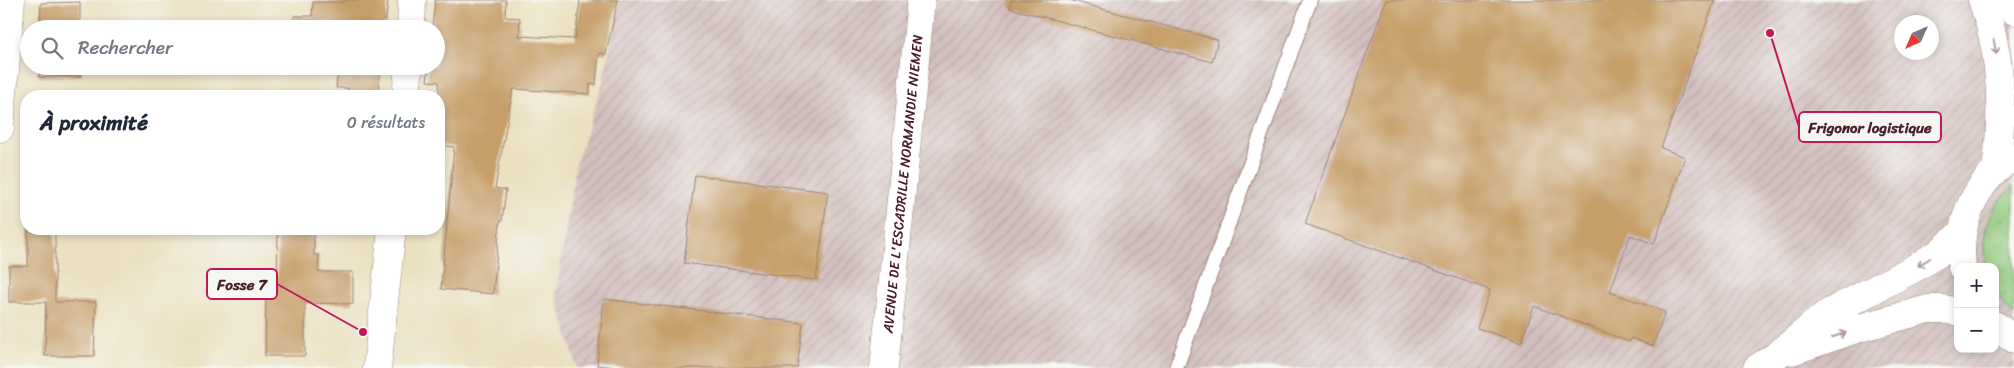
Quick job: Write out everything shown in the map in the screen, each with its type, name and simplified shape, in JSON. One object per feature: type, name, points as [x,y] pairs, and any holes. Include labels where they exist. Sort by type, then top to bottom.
[{"type":"main road","points":[[0,128],[11,0]]},
{"type":"main road","points":[[411,20],[412,0]]},
{"type":"main road","name":"AVENUE DE L'ESCADRILLE NORMANDIE NIEMEN","points":[[884,368],[921,0]]},
{"type":"main road","points":[[1962,263],[1962,232],[1968,209],[1980,188],[2005,163],[2000,141],[2000,75],[1992,26],[1982,0]]},
{"type":"main road","points":[[2009,0],[2014,11]]},
{"type":"main road","points":[[407,90],[408,75]]},
{"type":"main road","points":[[1767,362],[1825,314],[1913,269],[1939,253],[1962,232]]},
{"type":"main road","points":[[377,368],[391,235]]},
{"type":"main road","points":[[1767,362],[1856,329],[1928,309],[1954,311]]},
{"type":"main road","points":[[1999,329],[2014,339]]},
{"type":"lane","points":[[1176,368],[1310,0]]},
{"type":"shaded area","points":[[620,0],[2014,0],[2014,368],[577,368],[556,293],[576,163],[602,85]]},
{"type":"green space","points":[[2014,185],[2014,315],[1999,297],[1999,263],[1985,263],[1984,255],[1985,232],[1988,222],[1992,212]]},
{"type":"building","points":[[344,0],[388,0],[386,20],[294,20],[294,16],[312,16],[313,2],[344,2]]},
{"type":"building","points":[[435,0],[506,0],[505,17],[520,18],[519,36],[575,39],[580,0],[618,0],[606,54],[599,53],[596,84],[590,84],[590,94],[513,89],[495,188],[506,190],[502,221],[500,221],[493,294],[441,289],[454,147],[445,146],[445,90],[439,90],[439,82],[427,81],[428,75],[445,75],[445,20],[433,20]]},
{"type":"building","points":[[1011,0],[1069,0],[1218,40],[1212,62],[1010,8]]},
{"type":"building","points":[[1386,0],[1715,0],[1661,148],[1685,157],[1654,244],[1630,235],[1610,292],[1665,312],[1653,346],[1631,338],[1630,342],[1534,306],[1521,343],[1477,328],[1490,290],[1305,224]]},
{"type":"building","points":[[80,2],[80,20],[40,20],[41,3]]},
{"type":"building","points":[[39,75],[81,75],[81,76],[39,77]]},
{"type":"building","points":[[337,75],[380,75],[379,90],[336,88]]},
{"type":"building","points":[[695,175],[828,192],[816,280],[684,263]]},
{"type":"building","points":[[28,235],[55,235],[55,302],[96,302],[94,356],[45,356],[46,302],[9,302],[9,266],[28,266]]},
{"type":"building","points":[[278,235],[314,235],[314,255],[319,255],[318,272],[353,272],[353,304],[305,303],[305,356],[265,356],[266,290],[277,289]]},
{"type":"building","points":[[604,299],[803,323],[797,368],[627,368],[597,365]]},
{"type":"place","name":"Frigonor logistique","points":[[1770,33]]},
{"type":"place","name":"Fosse 7","points":[[363,332]]}]
